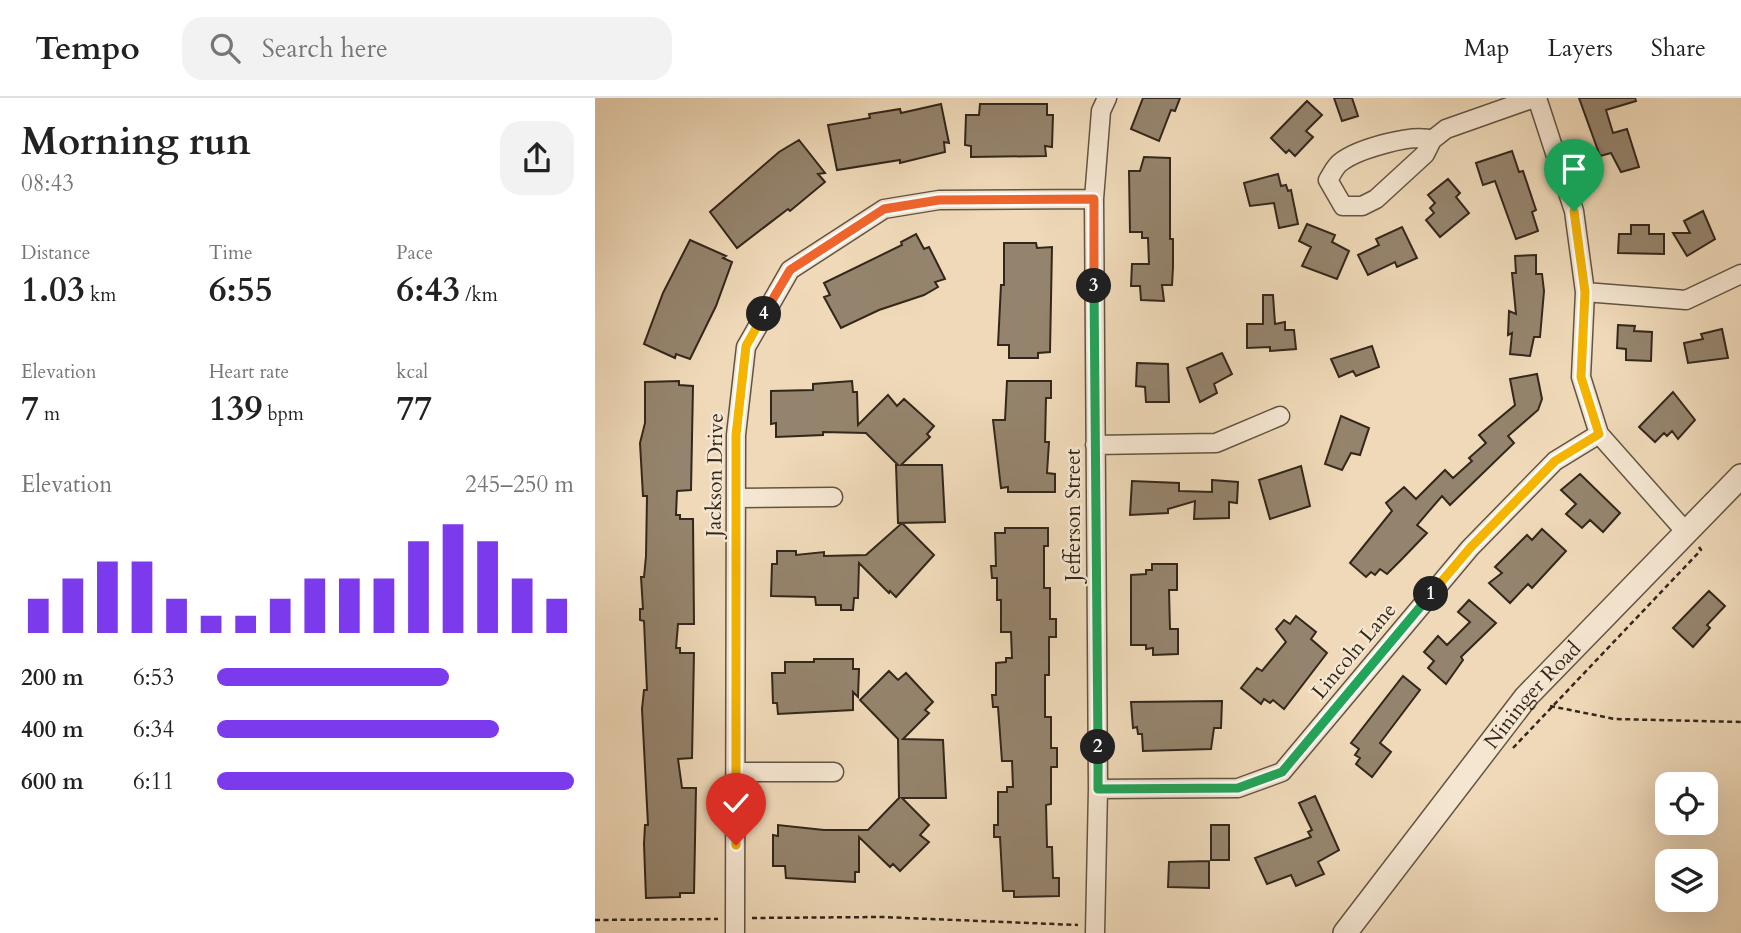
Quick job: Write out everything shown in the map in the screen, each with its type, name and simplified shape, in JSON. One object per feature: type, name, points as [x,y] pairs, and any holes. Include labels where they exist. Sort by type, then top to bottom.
[{"type":"street","name":"Jefferson Street","points":[[1095,931],[1098,789],[1094,199],[1101,111],[1107,98]]},
{"type":"street","points":[[1432,139],[1419,135],[1352,155],[1338,164],[1328,180],[1334,195],[1343,206],[1362,206],[1376,199],[1425,154],[1432,139],[1446,129],[1536,98],[1574,211],[1585,292],[1581,377],[1599,434],[1685,531]]},
{"type":"street","name":"Jackson Drive","points":[[736,926],[736,435],[746,346],[790,270],[884,209],[939,200],[1094,199]]},
{"type":"street","points":[[1585,292],[1686,300],[1741,274]]},
{"type":"street","points":[[1095,445],[1216,443],[1280,416]]},
{"type":"street","name":"Lincoln Lane","points":[[1098,789],[1238,788],[1282,772],[1470,548],[1555,461],[1599,434]]},
{"type":"street","name":"Nininger Road","points":[[1345,933],[1526,697],[1741,476]]},
{"type":"street","points":[[736,498],[833,497]]},
{"type":"street","points":[[737,772],[834,772]]},
{"type":"path","points":[[1685,531],[1702,550],[1550,706],[1615,719],[1741,722]]},
{"type":"path","points":[[595,920],[736,926],[883,917],[1081,925],[1095,931]]},
{"type":"building","points":[[1143,98],[1180,98],[1175,111],[1171,110],[1159,141],[1131,129]]},
{"type":"building","points":[[1334,98],[1352,98],[1358,116],[1342,121]]},
{"type":"building","points":[[1579,98],[1635,98],[1636,101],[1606,110],[1613,133],[1627,129],[1639,167],[1621,172],[1611,153],[1600,156]]},
{"type":"building","points":[[1307,101],[1322,115],[1306,131],[1313,137],[1295,156],[1289,150],[1286,153],[1271,138]]},
{"type":"building","points":[[941,104],[949,143],[944,142],[945,152],[900,163],[900,160],[837,170],[828,125],[870,118],[869,114],[900,109],[901,113]]},
{"type":"building","points":[[980,104],[1047,104],[1047,115],[1053,115],[1052,147],[1045,146],[1046,156],[971,157],[971,146],[965,145],[966,115],[979,115]]},
{"type":"building","points":[[799,140],[825,173],[818,174],[825,182],[790,211],[788,209],[737,248],[710,212],[779,152]]},
{"type":"building","points":[[1512,151],[1519,172],[1523,171],[1536,210],[1532,212],[1538,231],[1516,239],[1495,181],[1483,185],[1476,163]]},
{"type":"building","points":[[1144,157],[1170,158],[1170,239],[1173,239],[1173,267],[1172,285],[1162,285],[1164,301],[1141,300],[1140,286],[1131,286],[1132,264],[1149,264],[1148,238],[1142,238],[1142,232],[1130,232],[1129,171],[1140,171]]},
{"type":"building","points":[[1278,174],[1281,186],[1286,185],[1288,191],[1291,190],[1298,224],[1279,228],[1274,203],[1250,206],[1244,183]]},
{"type":"building","points":[[1448,179],[1460,193],[1456,197],[1469,213],[1440,237],[1426,220],[1434,213],[1430,208],[1435,203],[1428,195]]},
{"type":"building","points":[[1703,211],[1715,239],[1687,256],[1673,233],[1690,233],[1684,221]]},
{"type":"building","points":[[1307,224],[1335,235],[1332,242],[1349,251],[1337,279],[1302,266],[1311,247],[1299,241]]},
{"type":"building","points":[[1631,225],[1649,225],[1649,234],[1664,234],[1664,254],[1618,253],[1619,234],[1631,234]]},
{"type":"building","points":[[1402,227],[1417,258],[1397,267],[1395,262],[1368,275],[1358,255],[1379,245],[1376,239]]},
{"type":"building","points":[[916,234],[924,249],[929,247],[945,279],[935,282],[938,287],[924,295],[879,310],[841,328],[824,297],[830,295],[824,283],[902,245],[901,242]]},
{"type":"building","points":[[690,240],[726,256],[723,258],[732,262],[716,306],[690,359],[676,354],[675,358],[644,344],[663,293]]},
{"type":"building","points":[[1004,243],[1036,243],[1037,248],[1052,247],[1050,352],[1038,353],[1038,358],[1009,358],[1009,345],[998,345],[1001,285],[1004,285]]},
{"type":"building","points":[[1536,255],[1536,274],[1542,274],[1544,291],[1540,337],[1534,337],[1530,356],[1510,354],[1512,333],[1508,335],[1509,311],[1516,314],[1512,273],[1516,273],[1515,256]]},
{"type":"building","points":[[1263,295],[1273,295],[1275,324],[1285,322],[1285,330],[1294,330],[1296,349],[1270,351],[1270,347],[1247,348],[1247,324],[1263,324]]},
{"type":"building","points":[[1618,325],[1635,326],[1634,331],[1652,332],[1651,361],[1626,360],[1626,349],[1617,348]]},
{"type":"building","points":[[1722,329],[1728,358],[1688,363],[1684,343],[1703,339],[1701,334]]},
{"type":"building","points":[[1372,346],[1379,367],[1356,376],[1353,371],[1339,377],[1331,359]]},
{"type":"building","points":[[1222,353],[1232,374],[1214,384],[1217,393],[1200,402],[1187,368]]},
{"type":"building","points":[[1137,363],[1168,364],[1169,402],[1146,402],[1145,387],[1136,386]]},
{"type":"building","points":[[1537,374],[1542,399],[1538,410],[1508,436],[1514,443],[1450,505],[1442,496],[1417,525],[1427,533],[1401,560],[1387,574],[1380,569],[1375,575],[1371,572],[1366,577],[1350,563],[1392,511],[1386,503],[1404,487],[1416,499],[1445,470],[1453,478],[1472,461],[1469,458],[1486,443],[1479,435],[1515,405],[1510,379]]},
{"type":"building","points":[[679,381],[679,385],[693,386],[691,490],[677,491],[676,515],[680,515],[680,519],[693,519],[694,624],[678,624],[676,648],[680,648],[680,653],[694,653],[692,758],[678,759],[682,788],[696,788],[694,893],[680,893],[680,897],[646,898],[644,844],[645,825],[648,825],[642,709],[644,690],[647,690],[644,621],[640,620],[640,609],[643,609],[641,577],[644,577],[646,556],[647,496],[643,496],[640,443],[645,423],[645,382]]},
{"type":"building","points":[[852,381],[853,392],[857,392],[858,425],[888,395],[897,406],[904,399],[934,426],[927,434],[930,437],[901,465],[942,465],[945,522],[898,523],[898,465],[866,433],[823,432],[823,435],[776,437],[776,423],[771,424],[771,391],[813,390],[813,384]]},
{"type":"building","points":[[1007,381],[1051,381],[1051,398],[1046,398],[1045,442],[1049,442],[1047,473],[1055,474],[1055,492],[1008,492],[1008,487],[1001,488],[993,420],[1005,420]]},
{"type":"building","points":[[1673,392],[1695,420],[1678,439],[1672,431],[1667,436],[1664,433],[1655,442],[1639,427]]},
{"type":"building","points":[[1341,416],[1369,428],[1360,455],[1351,453],[1342,470],[1325,464]]},
{"type":"building","points":[[1301,466],[1310,506],[1270,519],[1259,480]]},
{"type":"building","points":[[1580,474],[1620,513],[1603,532],[1590,520],[1582,528],[1566,514],[1576,504],[1561,490]]},
{"type":"building","points":[[1212,480],[1238,482],[1237,503],[1229,502],[1229,518],[1194,519],[1195,501],[1168,509],[1168,513],[1130,515],[1132,481],[1179,483],[1179,491],[1212,492]]},
{"type":"building","points":[[902,523],[934,555],[896,597],[859,563],[858,598],[854,598],[853,610],[841,610],[841,605],[816,605],[815,597],[771,596],[772,564],[777,564],[777,551],[796,551],[796,555],[824,552],[824,556],[866,555]]},
{"type":"building","points":[[1005,528],[1048,528],[1048,546],[1044,546],[1044,588],[1050,588],[1050,619],[1056,619],[1056,637],[1049,637],[1045,717],[1051,717],[1051,748],[1057,748],[1057,767],[1051,767],[1051,804],[1046,805],[1047,847],[1052,847],[1053,878],[1059,878],[1059,896],[1014,897],[1014,891],[1003,891],[1000,837],[994,837],[994,825],[998,825],[998,792],[1007,792],[1007,787],[1013,787],[1012,761],[1002,761],[998,707],[993,707],[992,695],[996,695],[996,663],[1012,658],[1011,632],[1001,632],[1001,600],[997,600],[997,578],[992,578],[991,566],[996,566],[995,533],[1005,533]]},
{"type":"building","points":[[1542,529],[1566,551],[1532,588],[1528,584],[1510,603],[1489,583],[1502,573],[1495,567],[1527,535],[1532,540]]},
{"type":"building","points":[[1152,564],[1177,564],[1177,590],[1169,590],[1170,629],[1178,629],[1178,654],[1153,655],[1153,648],[1131,645],[1131,575],[1146,574],[1146,570],[1152,570]]},
{"type":"building","points":[[1709,591],[1725,606],[1707,625],[1710,628],[1693,647],[1673,628]]},
{"type":"building","points":[[1469,600],[1496,623],[1461,657],[1463,660],[1446,684],[1428,668],[1434,661],[1424,652],[1438,636],[1447,645],[1470,622],[1458,612]]},
{"type":"building","points":[[1296,616],[1316,632],[1311,639],[1327,653],[1284,709],[1273,700],[1270,703],[1264,699],[1261,704],[1241,688],[1257,668],[1262,671],[1286,642],[1276,629],[1284,620],[1290,624]]},
{"type":"building","points":[[814,659],[853,659],[853,669],[859,669],[858,697],[853,692],[853,710],[778,714],[777,703],[773,703],[772,673],[785,673],[785,662],[814,662]]},
{"type":"building","points":[[889,671],[898,680],[906,673],[933,702],[925,710],[929,713],[903,739],[943,740],[946,798],[902,798],[929,825],[920,835],[929,842],[900,871],[893,864],[890,867],[859,837],[859,872],[855,872],[855,882],[786,878],[785,866],[773,866],[773,835],[778,836],[778,825],[824,830],[868,830],[899,798],[898,739],[860,700]]},
{"type":"building","points":[[1403,676],[1420,690],[1380,743],[1391,752],[1372,777],[1356,764],[1360,758],[1355,755],[1359,749],[1351,743]]},
{"type":"building","points":[[1222,701],[1221,728],[1214,728],[1211,749],[1143,751],[1142,734],[1138,734],[1137,727],[1133,728],[1131,702]]},
{"type":"building","points":[[1315,796],[1339,850],[1318,862],[1324,874],[1296,886],[1291,875],[1267,884],[1255,858],[1311,837],[1308,832],[1312,830],[1299,803]]},
{"type":"building","points":[[1211,825],[1229,825],[1229,860],[1211,860]]},
{"type":"building","points":[[1209,861],[1209,888],[1168,887],[1169,862]]},
{"type":"route","points":[[736,845],[736,435],[746,346],[790,270],[884,209],[939,200],[1094,199],[1098,789],[1238,788],[1282,772],[1470,548],[1555,461],[1599,434],[1581,377],[1585,292],[1574,211]]}]
